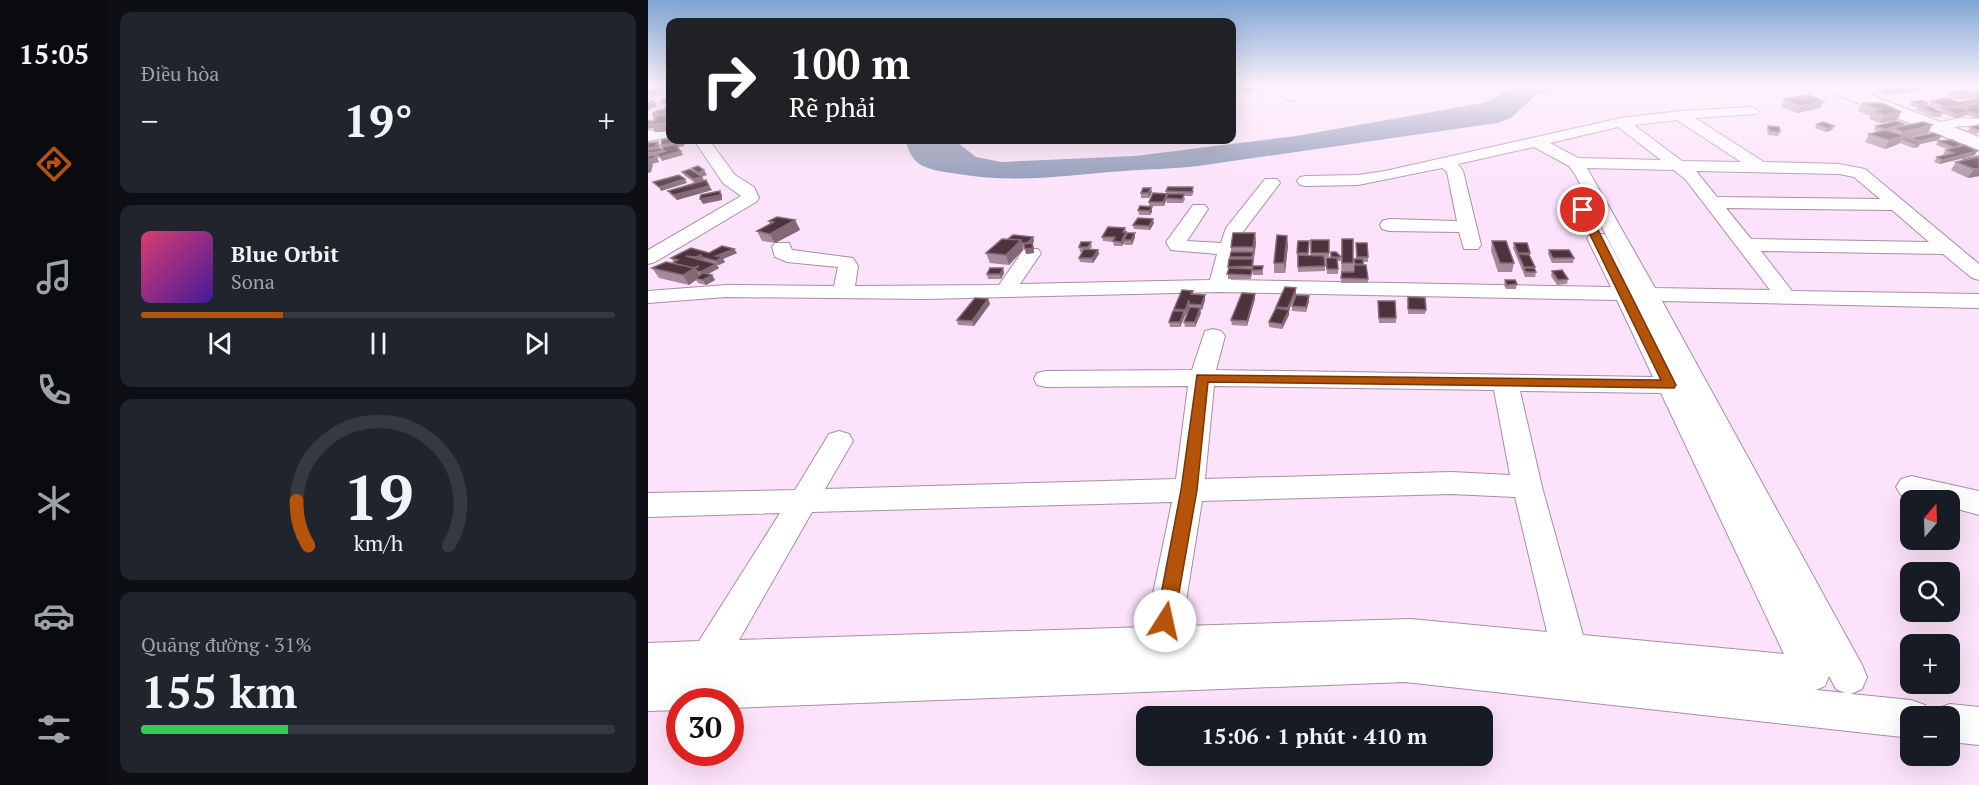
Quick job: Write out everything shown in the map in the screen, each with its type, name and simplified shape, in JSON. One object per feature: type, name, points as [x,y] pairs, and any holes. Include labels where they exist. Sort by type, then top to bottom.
[{"type":"highway","points":[[1924,123],[1979,144]]},
{"type":"highway","points":[[1940,123],[1979,138]]},
{"type":"street","points":[[1306,181],[1358,180],[1618,123]]},
{"type":"street","points":[[1622,123],[1692,176],[1786,297]]},
{"type":"street","points":[[1692,123],[1760,167]]},
{"type":"street","points":[[1946,125],[1957,123]]},
{"type":"street","points":[[648,136],[666,134]]},
{"type":"street","points":[[648,258],[750,198],[748,192],[729,179],[705,144]]},
{"type":"street","points":[[1529,144],[1575,163],[1839,169],[1859,173],[1979,274]]},
{"type":"street","points":[[1529,144],[1562,168],[1636,294],[1849,677]]},
{"type":"street","points":[[1389,225],[1468,236],[1455,171],[1445,162]]},
{"type":"street","points":[[648,660],[1411,634],[1812,674],[1670,385],[1636,294],[1584,175],[1575,163]]},
{"type":"street","points":[[1219,286],[1233,232],[1271,183]]},
{"type":"street","points":[[1712,202],[1898,206]]},
{"type":"street","points":[[1199,209],[1176,242],[1178,246],[1228,249]]},
{"type":"street","points":[[1745,245],[1948,249]]},
{"type":"street","points":[[782,248],[782,253],[795,258],[846,262],[848,266],[843,293]]},
{"type":"street","points":[[1005,291],[1031,254]]},
{"type":"street","points":[[648,273],[674,294]]},
{"type":"street","points":[[648,297],[726,291],[843,293],[1219,286],[1979,301]]},
{"type":"street","points":[[1161,643],[1189,490],[1202,378],[1213,336]]},
{"type":"street","points":[[1046,379],[1202,378],[1670,385]]},
{"type":"street","points":[[1505,382],[1527,487],[1569,651]]},
{"type":"street","points":[[709,658],[839,441]]},
{"type":"street","points":[[648,505],[1451,483],[1527,487]]},
{"type":"street","points":[[1911,487],[1979,502]]},
{"type":"street","points":[[648,693],[1405,665],[1900,718]]},
{"type":"street","points":[[1960,724],[1979,726]]},
{"type":"water","points":[[1372,123],[1498,123],[1198,166],[1041,178],[980,177],[938,171],[918,163],[907,144],[959,144],[976,157],[1001,162],[1135,156],[1296,136]]},
{"type":"building","points":[[1825,123],[1834,126],[1827,128],[1817,124]]},
{"type":"building","points":[[1889,123],[1904,124],[1885,129],[1876,126]]},
{"type":"building","points":[[1920,123],[1932,125],[1903,132],[1894,128]]},
{"type":"building","points":[[1768,126],[1779,127],[1780,132],[1770,131]]},
{"type":"building","points":[[1886,130],[1904,136],[1889,140],[1869,134]]},
{"type":"building","points":[[1933,133],[1941,136],[1918,141],[1910,138]]},
{"type":"building","points":[[1903,137],[1920,143],[1915,144],[1902,139]]},
{"type":"building","points":[[666,139],[666,144],[668,144],[661,145],[662,140]]},
{"type":"building","points":[[1952,140],[1962,145],[1953,147],[1938,141]]},
{"type":"building","points":[[658,142],[655,147],[648,148],[648,143]]},
{"type":"building","points":[[677,144],[681,151],[660,157],[656,154],[666,151],[663,151],[663,147]]},
{"type":"building","points":[[1964,145],[1977,151],[1942,160],[1937,157],[1954,153],[1946,150]]},
{"type":"building","points":[[661,148],[661,151],[648,153],[648,150]]},
{"type":"building","points":[[648,156],[657,157],[648,160]]},
{"type":"building","points":[[1979,157],[1979,168],[1974,169],[1956,162]]},
{"type":"building","points":[[698,166],[704,170],[698,173],[692,168]]},
{"type":"building","points":[[690,169],[702,177],[693,179],[682,172]]},
{"type":"building","points":[[679,175],[685,179],[659,187],[653,182]]},
{"type":"building","points":[[706,180],[709,186],[674,195],[668,191]]},
{"type":"building","points":[[1168,187],[1193,187],[1192,192],[1166,191]]},
{"type":"building","points":[[1143,188],[1151,188],[1148,193],[1141,193]]},
{"type":"building","points":[[720,191],[720,195],[700,199],[701,195]]},
{"type":"building","points":[[1153,193],[1167,194],[1163,202],[1149,202]]},
{"type":"building","points":[[1168,194],[1184,194],[1182,199],[1166,198]]},
{"type":"building","points":[[1140,206],[1152,207],[1149,211],[1138,210]]},
{"type":"building","points":[[777,217],[795,220],[770,234],[757,231],[774,222],[769,221]]},
{"type":"building","points":[[1138,218],[1153,219],[1149,226],[1133,225]]},
{"type":"building","points":[[1108,227],[1125,228],[1123,232],[1126,232],[1121,242],[1113,241],[1115,237],[1102,237]]},
{"type":"building","points":[[1127,233],[1135,233],[1131,240],[1124,240]]},
{"type":"building","points":[[1233,233],[1255,233],[1253,247],[1231,247]]},
{"type":"building","points":[[1013,235],[1033,237],[1027,243],[1021,243],[1021,240],[1008,239]]},
{"type":"building","points":[[1277,235],[1287,236],[1284,263],[1274,263]]},
{"type":"building","points":[[1002,239],[1021,240],[1006,255],[986,253]]},
{"type":"building","points":[[1342,239],[1353,239],[1353,263],[1342,263]]},
{"type":"building","points":[[1311,240],[1329,240],[1329,253],[1311,253]]},
{"type":"building","points":[[1298,241],[1309,241],[1308,253],[1297,253]]},
{"type":"building","points":[[1492,241],[1506,241],[1514,263],[1500,263]]},
{"type":"building","points":[[1081,242],[1091,242],[1088,247],[1079,247]]},
{"type":"building","points":[[1032,243],[1033,248],[1025,249],[1024,244]]},
{"type":"building","points":[[1356,243],[1367,243],[1368,257],[1357,257]]},
{"type":"building","points":[[1514,243],[1527,243],[1530,253],[1518,253]]},
{"type":"building","points":[[722,246],[734,249],[716,256],[722,257],[716,261],[701,255],[686,256],[716,264],[700,272],[695,268],[699,266],[693,268],[673,263],[678,260],[671,258],[691,248],[709,253]]},
{"type":"building","points":[[1084,249],[1098,250],[1092,258],[1079,258]]},
{"type":"building","points":[[1549,250],[1569,250],[1574,258],[1553,258]]},
{"type":"building","points":[[1231,252],[1253,252],[1252,257],[1230,257]]},
{"type":"building","points":[[1331,252],[1336,252],[1341,257],[1331,257]]},
{"type":"building","points":[[1518,254],[1529,255],[1535,267],[1524,267]]},
{"type":"building","points":[[1298,255],[1324,256],[1325,266],[1298,267]]},
{"type":"building","points":[[1326,258],[1337,258],[1338,269],[1327,269]]},
{"type":"building","points":[[1229,259],[1253,259],[1252,266],[1228,267]]},
{"type":"building","points":[[1354,259],[1363,259],[1363,264],[1355,264]]},
{"type":"building","points":[[666,262],[695,268],[683,275],[652,268]]},
{"type":"building","points":[[1354,265],[1366,265],[1368,279],[1341,278],[1342,272],[1354,272]]},
{"type":"building","points":[[1253,266],[1263,266],[1262,270],[1252,270]]},
{"type":"building","points":[[990,268],[1003,268],[1000,274],[987,274]]},
{"type":"building","points":[[1229,268],[1252,269],[1251,275],[1227,274]]},
{"type":"building","points":[[1524,268],[1534,268],[1536,272],[1526,272]]},
{"type":"building","points":[[1562,270],[1568,279],[1558,280],[1552,271]]},
{"type":"building","points":[[703,273],[712,275],[703,280],[695,278]]},
{"type":"building","points":[[1505,280],[1515,280],[1517,284],[1507,285]]},
{"type":"building","points":[[1285,287],[1296,288],[1288,308],[1276,307]]},
{"type":"building","points":[[1182,290],[1193,291],[1191,294],[1205,295],[1201,305],[1189,304],[1189,300],[1185,310],[1174,309]]},
{"type":"building","points":[[1242,293],[1255,294],[1247,321],[1231,320]]},
{"type":"building","points":[[1296,295],[1309,296],[1306,307],[1292,306]]},
{"type":"building","points":[[1408,297],[1425,298],[1426,310],[1408,309]]},
{"type":"building","points":[[975,298],[988,299],[972,321],[957,320]]},
{"type":"building","points":[[1378,301],[1395,301],[1396,318],[1379,318]]},
{"type":"building","points":[[1190,307],[1200,308],[1195,322],[1184,322]]},
{"type":"building","points":[[1276,308],[1289,310],[1282,324],[1269,322]]},
{"type":"building","points":[[1173,311],[1184,311],[1180,322],[1169,322]]},
{"type":"route","points":[[1165,621],[1189,490],[1202,378],[1670,385],[1583,210]]}]
